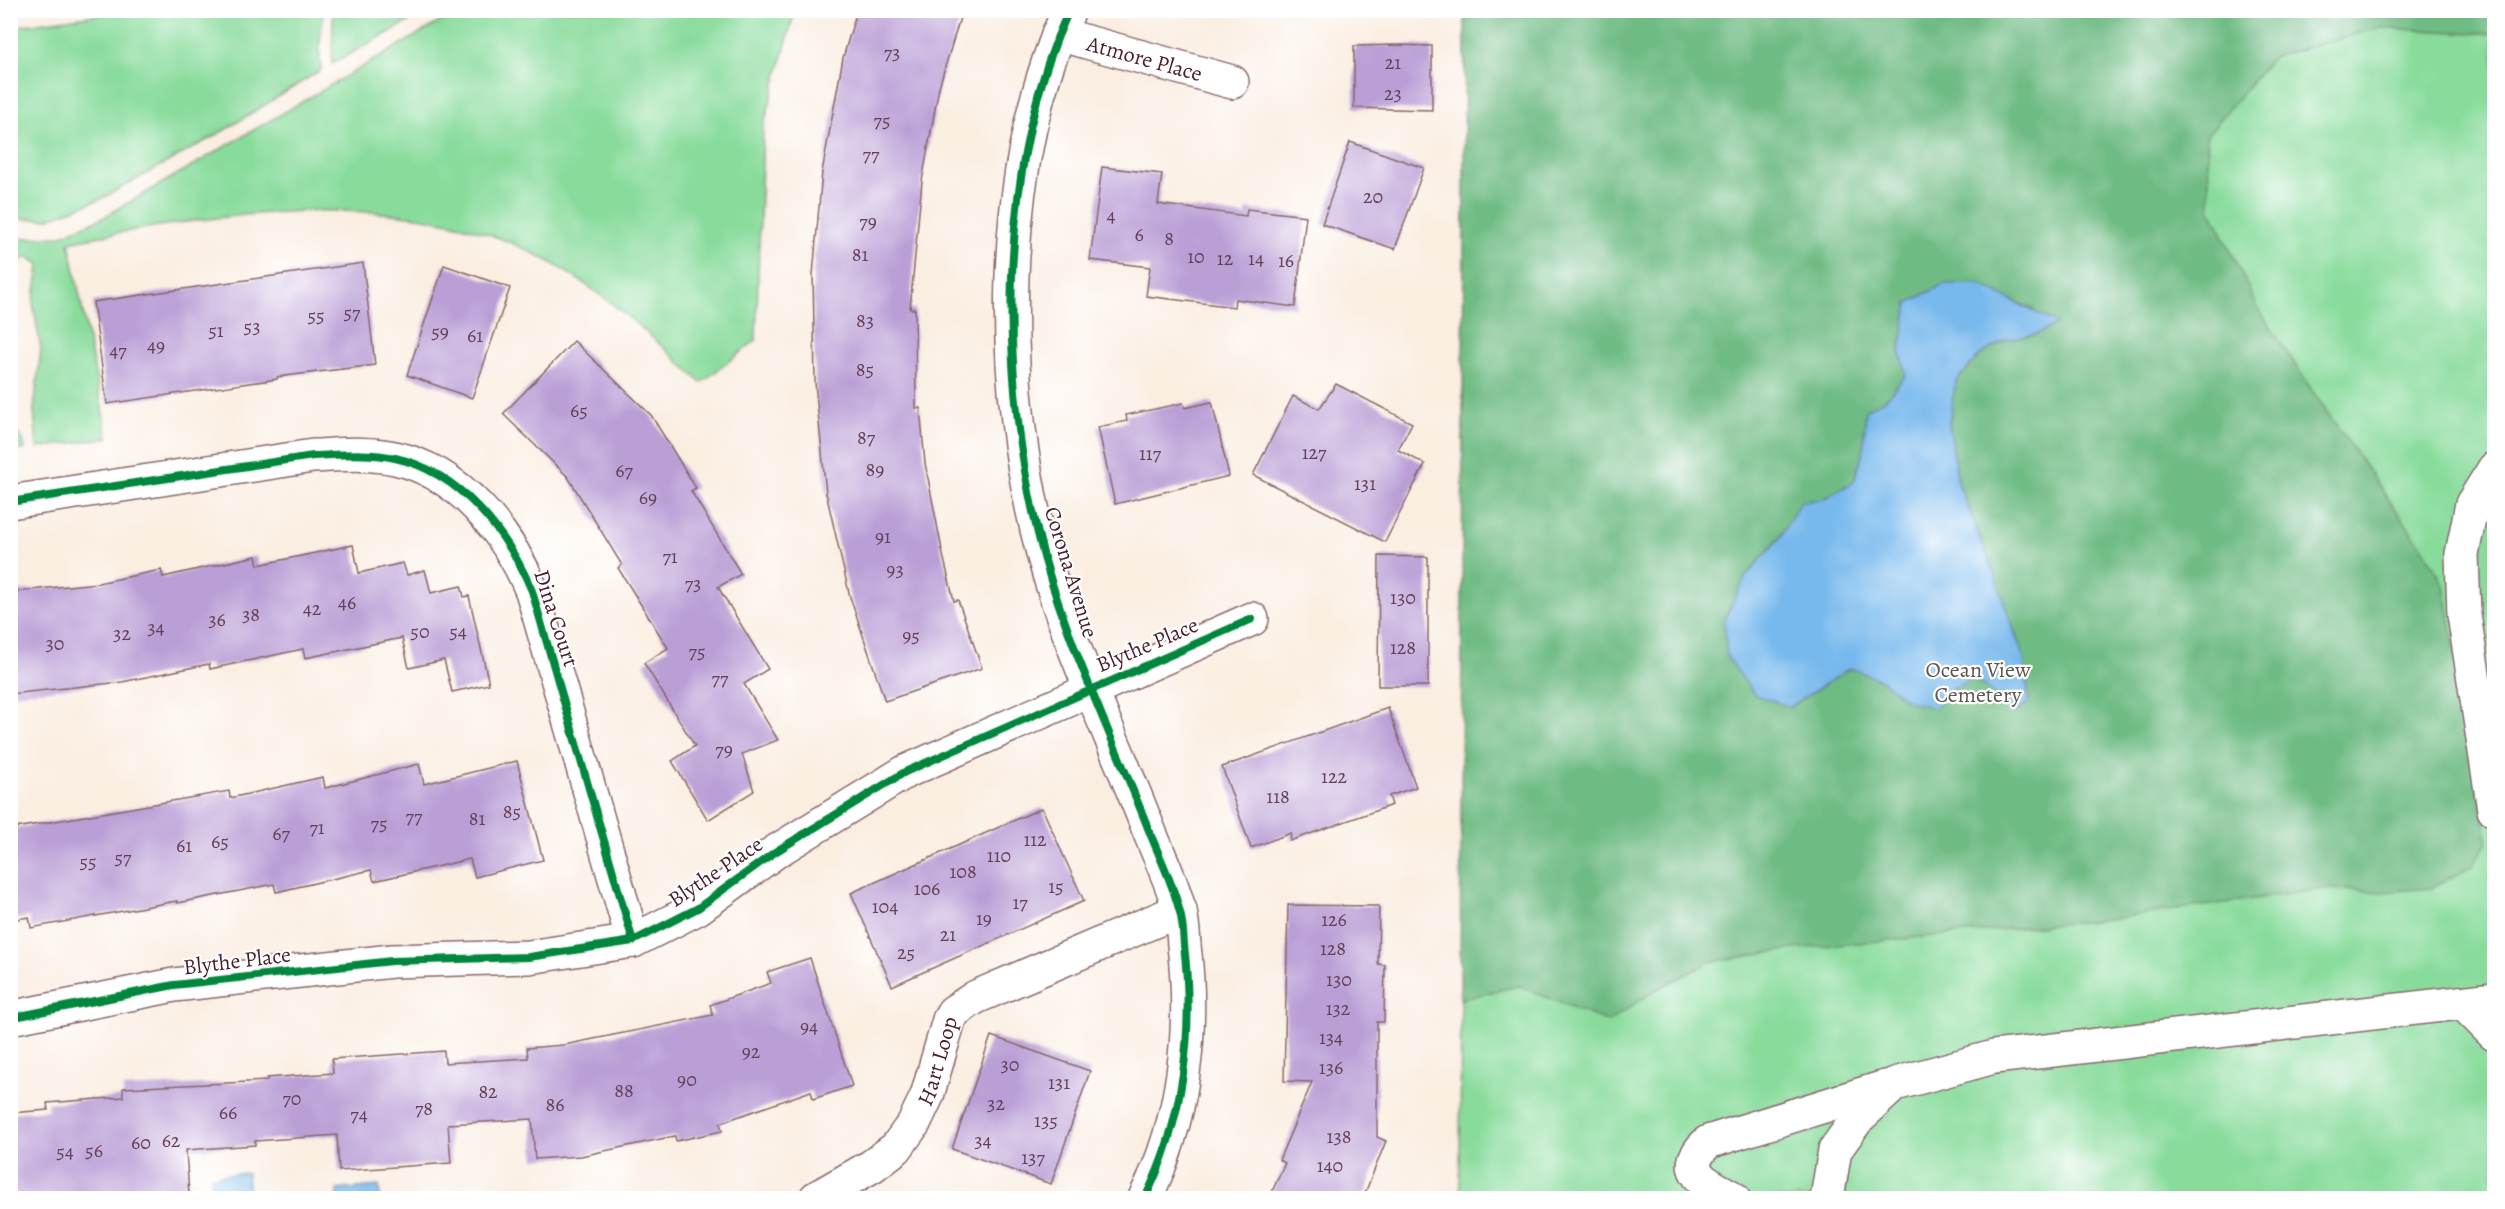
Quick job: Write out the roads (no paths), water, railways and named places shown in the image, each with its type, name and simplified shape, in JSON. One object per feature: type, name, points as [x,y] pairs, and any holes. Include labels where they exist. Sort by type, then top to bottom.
[{"type":"street","name":"Atmore Place","points":[[1064,22],[1232,82]]},
{"type":"street","name":"Corona Avenue","points":[[1064,22],[1035,110],[1020,190],[1012,290],[1014,378],[1023,466],[1044,557],[1092,688],[1180,910],[1189,988],[1186,1058],[1173,1122],[1145,1198]]},
{"type":"street","name":"Dina Court","points":[[10,502],[313,456],[351,455],[395,458],[430,471],[474,505],[499,530],[520,562],[532,591],[633,941]]},
{"type":"street","points":[[2494,469],[2472,504],[2462,554],[2464,615],[2494,810]]},
{"type":"street","name":"Blythe Place","points":[[10,1018],[174,985],[392,961],[529,957],[633,941],[698,908],[775,852],[905,772],[1252,619]]},
{"type":"street","name":"Hart Loop","points":[[816,1198],[864,1171],[896,1148],[914,1123],[927,1096],[945,1029],[953,1012],[976,997],[1180,910]]},
{"type":"street","points":[[1733,1198],[1699,1178],[1694,1169],[1694,1160],[1708,1142],[1895,1084],[1994,1057],[2494,999]]},
{"type":"street","points":[[2463,1003],[2494,1034]]},
{"type":"street","points":[[1827,1198],[1835,1150],[1858,1118],[1895,1084]]},
{"type":"water","points":[[1944,284],[1980,284],[2058,324],[2037,334],[2005,340],[1980,355],[1956,381],[1949,423],[1958,482],[1993,570],[2024,659],[2029,702],[2018,711],[1974,679],[1949,690],[1935,708],[1908,701],[1881,680],[1850,668],[1790,707],[1755,695],[1727,657],[1724,620],[1746,576],[1779,539],[1800,502],[1823,499],[1854,482],[1863,452],[1866,409],[1885,400],[1906,374],[1900,350],[1908,303]]},
{"type":"water","points":[[247,1173],[249,1198],[221,1198],[221,1189],[212,1189],[211,1176]]},
{"type":"water","points":[[379,1186],[380,1198],[338,1198],[337,1190]]},
{"type":"park label","name":"Ocean View Cemetery","points":[[1978,682]]}]
